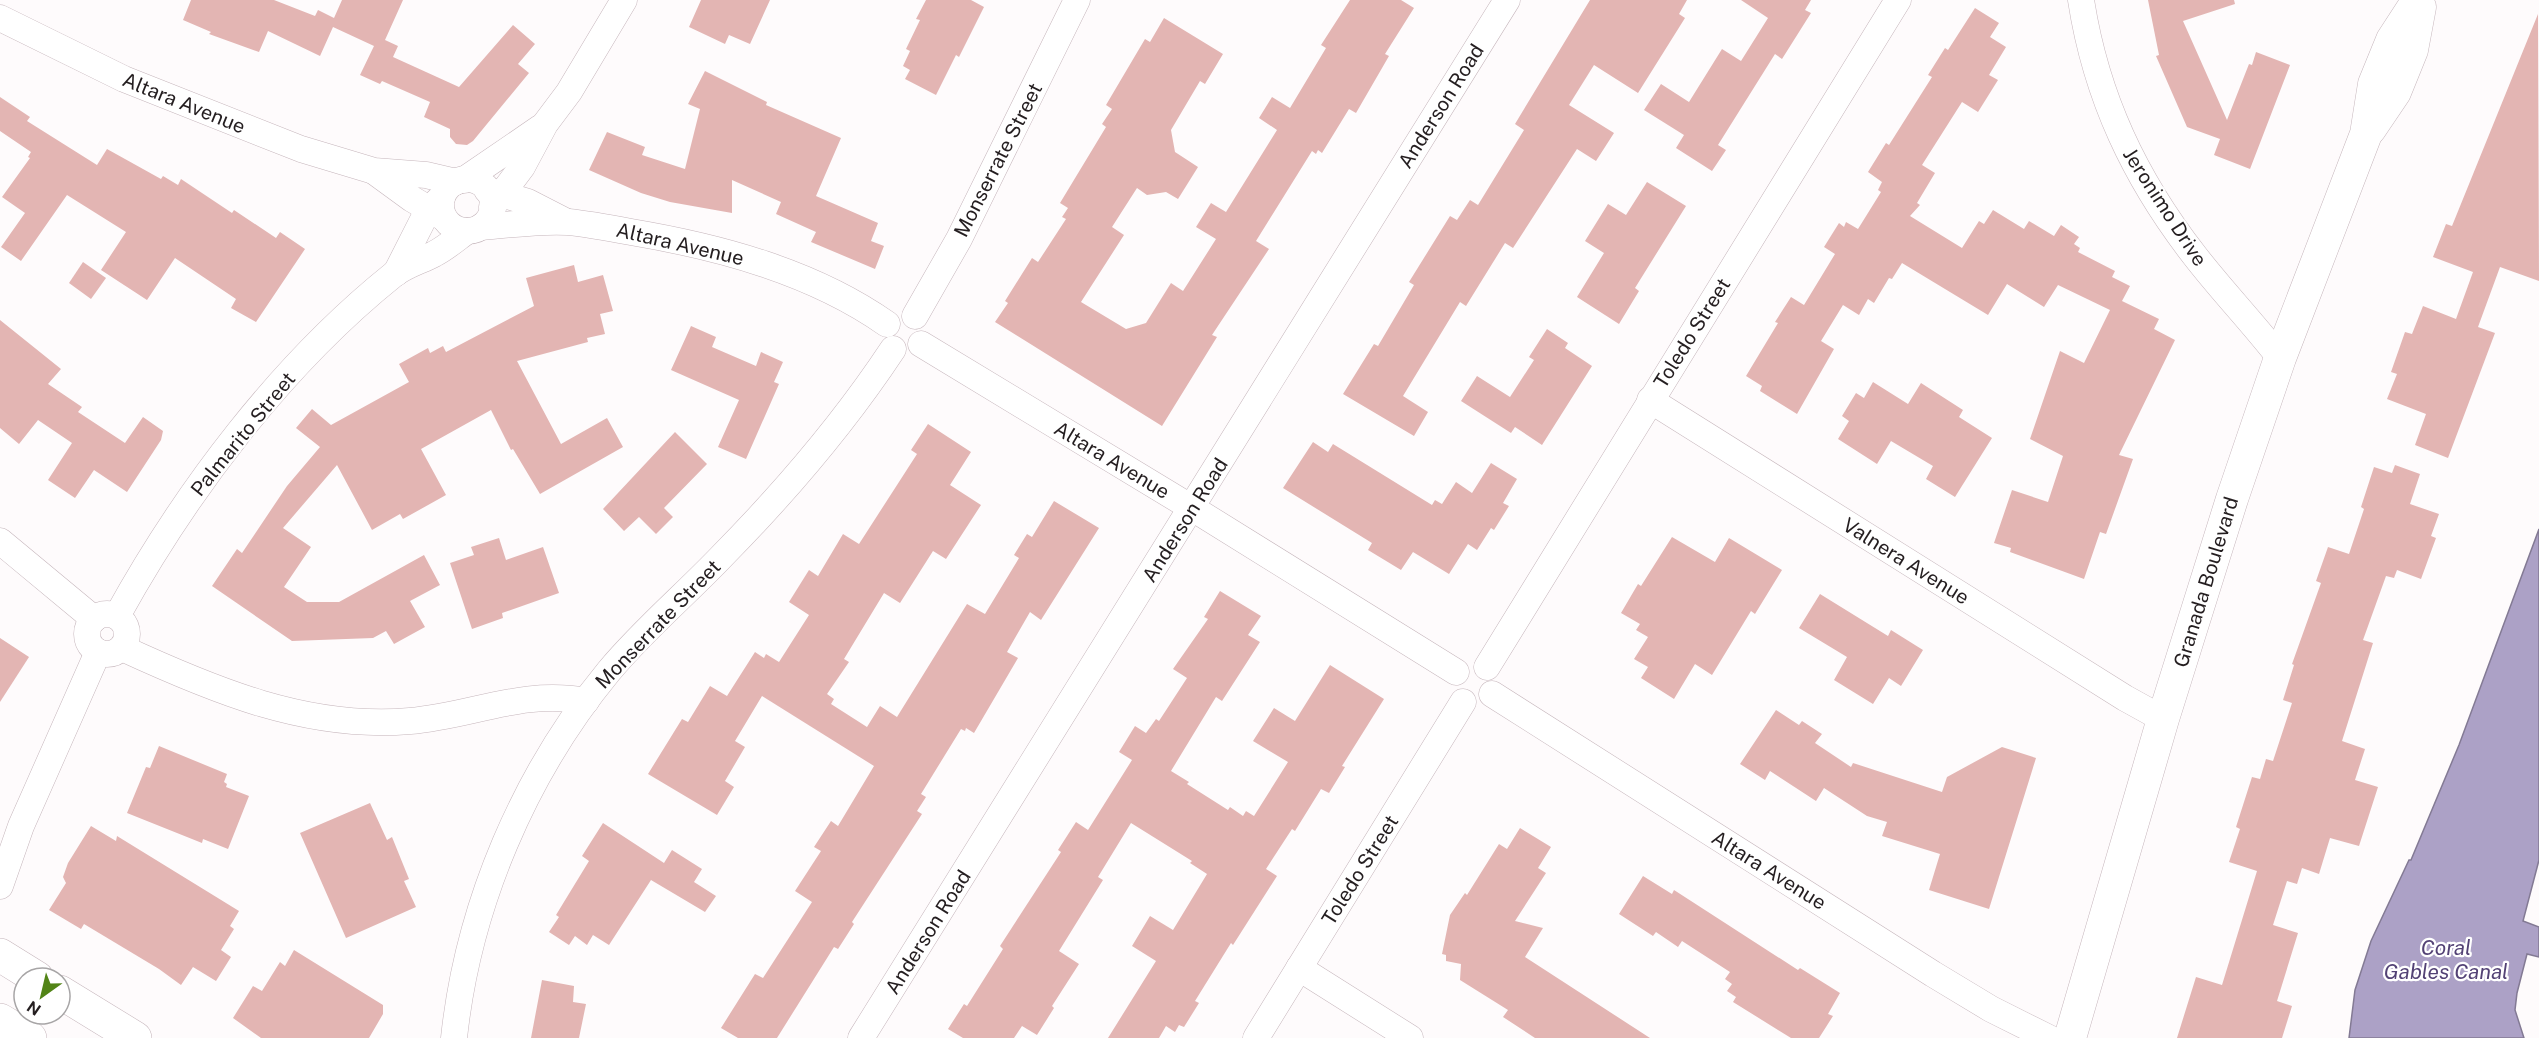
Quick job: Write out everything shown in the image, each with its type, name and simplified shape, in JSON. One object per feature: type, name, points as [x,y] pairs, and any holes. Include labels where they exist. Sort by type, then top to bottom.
[{"type":"main road","points":[[0,955],[18,966]]},
{"type":"main road","points":[[72,999],[135,1038]]},
{"type":"main road","points":[[0,1020],[30,1038]]},
{"type":"street","name":"Palmarito Street","points":[[396,273],[436,253],[486,210],[522,168],[545,124],[574,84],[624,0]]},
{"type":"street","name":"Monserrate Street","points":[[915,316],[964,229],[1077,0]]},
{"type":"street","name":"Anderson Road","points":[[861,1038],[1507,0]]},
{"type":"street","name":"Toledo Street","points":[[1487,667],[1898,0]]},
{"type":"street","name":"Jeronimo Drive","points":[[2081,0],[2093,62],[2108,110],[2141,176],[2194,255],[2280,358]]},
{"type":"street","name":"Granada Boulevard","points":[[2070,1038],[2163,719],[2232,499],[2280,358],[2366,134],[2395,92],[2412,50],[2420,0]]},
{"type":"street","name":"Altara Avenue","points":[[0,18],[124,79],[301,149],[374,171],[447,197]]},
{"type":"street","name":"Palmarito Street","points":[[105,617],[153,556],[226,450],[268,398],[309,354],[396,273],[447,197],[545,124]]},
{"type":"street","name":"Altara Avenue","points":[[374,171],[426,175],[447,197]]},
{"type":"street","points":[[481,184],[486,210],[454,228],[447,197],[481,184]]},
{"type":"street","name":"Altara Avenue","points":[[486,210],[528,202],[567,222]]},
{"type":"street","name":"Altara Avenue","points":[[486,210],[653,236],[740,256],[835,293],[866,309],[887,324]]},
{"type":"street","points":[[896,315],[915,316],[923,326],[921,344],[911,352],[904,353],[893,349],[885,335],[887,324],[896,315]]},
{"type":"street","name":"Altara Avenue","points":[[921,344],[1192,508],[1456,672]]},
{"type":"street","name":"Monserrate Street","points":[[454,1038],[473,934],[494,874],[537,779],[565,731],[586,701],[632,645],[724,555],[785,488],[852,406],[893,349]]},
{"type":"street","name":"Valnera Avenue","points":[[1650,400],[2125,698],[2163,719]]},
{"type":"street","points":[[0,541],[105,617],[125,624],[128,637],[110,650],[21,826],[0,886]]},
{"type":"street","points":[[105,617],[89,624],[87,636],[93,648],[110,650],[233,695],[285,711],[334,719],[411,721],[526,698],[568,698],[586,701]]},
{"type":"street","points":[[1470,663],[1487,667],[1495,683],[1492,694],[1482,704],[1469,705],[1462,702],[1453,692],[1452,678],[1456,672],[1470,663]]},
{"type":"street","name":"Altara Avenue","points":[[1492,694],[1933,974],[1991,1009],[2049,1038]]},
{"type":"street","name":"Toledo Street","points":[[1256,1038],[1462,702]]},
{"type":"street","points":[[1299,968],[1410,1038]]},
{"type":"water","name":"Coral Gables Canal","points":[[2539,529],[2539,860],[2523,921],[2539,927],[2539,957],[2527,954],[2517,993],[2515,1010],[2524,1038],[2349,1038],[2355,990],[2371,941],[2411,860],[2459,745]]},
{"type":"building","points":[[191,0],[274,0],[315,16],[318,10],[334,18],[342,0],[403,0],[385,40],[398,46],[393,57],[459,87],[513,25],[535,44],[518,64],[529,73],[473,141],[467,145],[456,144],[450,137],[450,129],[424,117],[430,102],[382,81],[380,84],[360,75],[374,46],[333,27],[320,56],[268,31],[259,52],[209,34],[211,32],[183,20]]},
{"type":"building","points":[[701,0],[770,0],[750,44],[729,35],[725,44],[689,27]]},
{"type":"building","points":[[926,0],[971,0],[984,7],[959,57],[956,55],[936,95],[905,79],[910,70],[903,66],[910,51],[906,49],[920,20],[916,19]]},
{"type":"building","points":[[1350,0],[1401,0],[1414,8],[1385,54],[1389,56],[1356,113],[1349,109],[1322,153],[1318,150],[1316,154],[1312,151],[1256,241],[1269,249],[1212,335],[1217,337],[1162,426],[995,322],[1008,303],[1005,301],[1032,258],[1038,262],[1066,219],[1062,217],[1068,208],[1060,203],[1106,127],[1102,124],[1112,109],[1106,105],[1145,39],[1150,42],[1164,18],[1223,54],[1205,84],[1200,81],[1171,130],[1175,152],[1198,167],[1178,199],[1166,192],[1147,195],[1137,188],[1112,227],[1124,235],[1081,302],[1126,329],[1146,323],[1171,283],[1183,291],[1216,239],[1196,227],[1211,203],[1226,212],[1277,130],[1259,118],[1272,97],[1290,108],[1326,48],[1321,45]]},
{"type":"building","points":[[1590,0],[1687,0],[1679,14],[1685,18],[1638,93],[1594,65],[1569,105],[1614,133],[1596,161],[1577,149],[1513,248],[1505,243],[1466,306],[1460,302],[1403,396],[1428,412],[1414,436],[1343,394],[1374,344],[1378,346],[1414,285],[1409,282],[1450,216],[1457,220],[1470,200],[1478,205],[1524,130],[1515,124]]},
{"type":"building","points":[[1741,0],[1811,0],[1805,10],[1811,13],[1782,59],[1775,54],[1718,145],[1726,150],[1712,171],[1676,148],[1684,135],[1644,110],[1661,84],[1689,102],[1722,49],[1741,61],[1768,18]]},
{"type":"building","points":[[2148,0],[2234,0],[2235,4],[2183,21],[2227,120],[2256,52],[2290,65],[2250,169],[2214,155],[2220,139],[2187,127],[2156,56],[2159,55]]},
{"type":"building","points":[[1975,8],[1999,23],[1990,37],[2006,47],[1989,75],[1998,80],[1978,112],[1962,102],[1922,165],[1935,173],[1917,203],[1920,205],[1910,216],[1962,248],[1979,221],[1984,224],[1993,210],[2024,229],[2029,221],[2054,236],[2061,225],[2079,237],[2074,244],[2080,248],[2078,252],[2115,271],[2112,277],[2130,286],[2122,301],[2159,319],[2154,329],[2175,340],[2119,455],[2133,459],[2106,534],[2100,532],[2084,579],[2010,552],[2011,548],[1994,543],[2012,490],[2048,502],[2063,456],[2030,439],[2060,351],[2084,363],[2110,310],[2058,285],[2044,307],[2007,284],[1988,315],[1902,263],[1892,279],[1889,278],[1874,303],[1868,299],[1859,315],[1843,305],[1821,341],[1834,349],[1797,414],[1760,391],[1762,386],[1746,376],[1791,297],[1804,305],[1835,254],[1824,247],[1839,223],[1844,227],[1846,222],[1858,229],[1881,192],[1878,190],[1882,182],[1868,172],[1886,143],[1889,145],[1932,77],[1928,75],[1945,48],[1948,50]]},
{"type":"building","points":[[2538,14],[2539,281],[2500,267],[2478,327],[2495,333],[2448,458],[2415,445],[2426,414],[2387,399],[2397,374],[2391,372],[2405,332],[2412,334],[2423,306],[2456,319],[2473,272],[2433,257],[2446,224],[2452,226]]},
{"type":"building","points":[[705,71],[767,102],[766,105],[841,138],[816,196],[878,223],[871,241],[884,246],[875,269],[811,242],[816,232],[776,214],[781,202],[732,180],[732,213],[670,202],[641,193],[589,170],[607,132],[645,147],[642,155],[685,169],[700,109],[688,104]]},
{"type":"building","points":[[0,97],[30,117],[27,121],[97,165],[107,149],[161,179],[163,176],[178,185],[181,179],[232,213],[234,210],[276,238],[280,232],[305,249],[256,322],[231,308],[236,299],[175,258],[147,300],[101,270],[126,232],[67,195],[21,261],[1,247],[25,213],[2,197],[30,158],[28,157],[31,152],[0,131]]},
{"type":"building","points":[[1647,182],[1686,206],[1635,288],[1639,291],[1619,324],[1577,297],[1604,253],[1585,241],[1608,204],[1626,215]]},
{"type":"building","points":[[83,262],[106,278],[91,299],[69,283]]},
{"type":"building","points":[[574,265],[578,282],[603,275],[613,311],[600,314],[605,334],[587,338],[588,342],[517,361],[561,444],[607,418],[623,447],[540,494],[513,449],[511,450],[491,410],[421,449],[446,495],[403,519],[400,514],[372,530],[337,465],[283,528],[311,547],[284,587],[307,602],[339,602],[424,555],[440,585],[410,601],[425,627],[394,644],[386,631],[373,638],[292,641],[212,586],[237,549],[242,553],[287,486],[320,447],[296,428],[312,409],[331,425],[409,382],[399,364],[428,348],[430,353],[443,346],[446,352],[534,306],[526,278]]},
{"type":"building","points":[[0,320],[61,369],[48,384],[82,407],[78,412],[125,443],[143,417],[163,431],[161,440],[127,492],[94,470],[75,498],[48,480],[72,443],[38,420],[19,444],[0,428]]},
{"type":"building","points":[[691,326],[716,337],[712,347],[756,366],[761,352],[783,362],[774,382],[779,384],[746,459],[718,447],[739,400],[671,370]]},
{"type":"building","points":[[1547,329],[1568,343],[1565,348],[1592,366],[1542,445],[1515,427],[1511,433],[1461,401],[1477,376],[1510,397],[1534,360],[1529,357]]},
{"type":"building","points":[[1873,382],[1908,404],[1921,383],[1963,410],[1959,417],[1992,438],[1955,497],[1926,479],[1933,466],[1891,441],[1877,464],[1838,439],[1849,421],[1842,416],[1856,393],[1864,398]]},
{"type":"building","points":[[928,424],[971,452],[950,485],[981,505],[946,559],[933,551],[900,603],[884,593],[844,659],[849,662],[827,694],[834,699],[831,704],[867,727],[880,706],[897,717],[967,604],[985,614],[1019,558],[1014,555],[1027,534],[1032,537],[1054,501],[1099,528],[1041,620],[1030,612],[1007,652],[1018,658],[974,733],[966,728],[965,731],[961,729],[921,794],[926,797],[917,811],[922,814],[852,922],[854,924],[838,949],[834,947],[777,1038],[738,1038],[721,1028],[755,974],[763,978],[812,902],[795,891],[821,851],[814,847],[831,821],[838,826],[874,766],[762,696],[735,741],[745,747],[725,781],[734,787],[717,815],[648,774],[682,719],[688,722],[710,686],[727,696],[755,652],[764,658],[766,654],[779,662],[809,615],[789,602],[809,570],[818,576],[843,534],[859,544],[917,454],[911,450]]},
{"type":"building","points":[[675,432],[707,464],[664,508],[673,517],[656,534],[639,517],[624,531],[603,509]]},
{"type":"building","points":[[1313,442],[1328,452],[1333,444],[1432,505],[1435,500],[1442,504],[1456,482],[1472,493],[1491,463],[1517,479],[1503,503],[1509,506],[1494,530],[1491,528],[1477,550],[1468,544],[1449,574],[1413,552],[1401,570],[1368,550],[1372,543],[1283,488]]},
{"type":"building","points":[[2395,465],[2420,474],[2410,504],[2439,514],[2431,536],[2436,538],[2421,579],[2397,570],[2394,578],[2386,576],[2363,640],[2373,643],[2342,741],[2365,749],[2355,780],[2378,787],[2359,846],[2330,838],[2319,874],[2302,868],[2297,884],[2287,881],[2273,925],[2298,933],[2277,1001],[2292,1006],[2282,1038],[2177,1038],[2196,977],[2222,985],[2257,871],[2229,862],[2240,829],[2236,827],[2252,777],[2260,779],[2266,759],[2273,761],[2292,703],[2283,700],[2294,665],[2292,664],[2321,583],[2316,581],[2328,547],[2349,554],[2364,509],[2361,507],[2374,467],[2392,473]]},
{"type":"building","points":[[1672,537],[1715,562],[1729,538],[1782,570],[1755,614],[1751,611],[1712,675],[1695,664],[1674,699],[1641,678],[1648,667],[1634,659],[1648,637],[1636,630],[1640,624],[1621,613],[1638,584],[1641,586]]},
{"type":"building","points":[[499,538],[506,560],[543,547],[559,593],[502,613],[503,618],[472,629],[450,563],[474,555],[471,547]]},
{"type":"building","points":[[1220,591],[1261,616],[1248,635],[1260,642],[1222,701],[1216,697],[1171,771],[1228,810],[1230,807],[1243,816],[1246,811],[1254,816],[1288,762],[1253,741],[1274,708],[1295,721],[1330,665],[1384,699],[1342,766],[1345,767],[1329,793],[1321,789],[1295,831],[1292,829],[1266,869],[1277,876],[1195,1001],[1199,1003],[1184,1027],[1179,1025],[1175,1032],[1166,1026],[1159,1038],[1108,1038],[1156,961],[1132,946],[1150,916],[1173,930],[1207,874],[1190,863],[1192,861],[1131,823],[1098,877],[1103,880],[1059,951],[1079,964],[1052,1006],[1054,1008],[1037,1035],[1022,1026],[1014,1038],[963,1038],[948,1029],[964,1004],[967,1006],[1003,949],[1000,946],[1061,852],[1058,850],[1076,822],[1088,830],[1132,760],[1119,752],[1135,726],[1146,733],[1156,719],[1159,721],[1187,678],[1173,669],[1208,619],[1204,617]]},
{"type":"building","points":[[1820,594],[1888,636],[1891,630],[1923,650],[1901,686],[1889,678],[1873,704],[1834,680],[1847,657],[1799,628]]},
{"type":"building","points":[[0,638],[29,657],[0,702]]},
{"type":"building","points":[[1776,710],[1799,725],[1802,721],[1822,734],[1815,743],[1851,767],[1853,763],[1942,792],[1947,777],[2002,747],[2036,758],[1989,909],[1929,890],[1940,854],[1882,836],[1887,822],[1867,816],[1824,788],[1816,801],[1770,771],[1765,780],[1740,764]]},
{"type":"building","points":[[159,746],[227,774],[224,782],[227,784],[226,787],[249,796],[228,849],[203,839],[202,843],[127,813],[146,767],[150,768]]},
{"type":"building","points":[[370,803],[387,840],[392,837],[409,879],[404,881],[416,907],[346,938],[300,833]]},
{"type":"building","points":[[603,823],[664,863],[672,850],[702,869],[694,882],[716,896],[705,912],[651,880],[609,945],[593,935],[587,945],[575,936],[569,945],[549,932],[559,917],[556,915],[589,861],[582,856]]},
{"type":"building","points":[[91,826],[116,841],[117,836],[239,911],[230,926],[234,929],[221,950],[231,957],[216,981],[193,967],[181,985],[159,969],[84,924],[81,929],[49,910],[66,883],[63,877],[68,863]]},
{"type":"building","points":[[1520,828],[1551,847],[1538,868],[1546,873],[1515,921],[1543,928],[1525,957],[1650,1038],[1535,1038],[1503,1017],[1508,1010],[1460,980],[1461,964],[1446,961],[1446,955],[1442,954],[1450,915],[1465,893],[1467,895],[1499,844],[1507,849]]},
{"type":"building","points":[[1643,876],[1672,894],[1674,890],[1798,970],[1800,968],[1840,993],[1828,1014],[1833,1016],[1819,1038],[1791,1038],[1733,1002],[1736,997],[1727,991],[1732,984],[1725,979],[1730,972],[1682,941],[1678,947],[1656,932],[1653,936],[1619,914]]},
{"type":"building","points":[[294,950],[383,1005],[383,1014],[369,1038],[261,1038],[233,1018],[253,986],[262,991],[280,962],[285,966]]},
{"type":"building","points":[[542,980],[574,986],[573,1002],[586,1004],[579,1038],[531,1038]]}]
